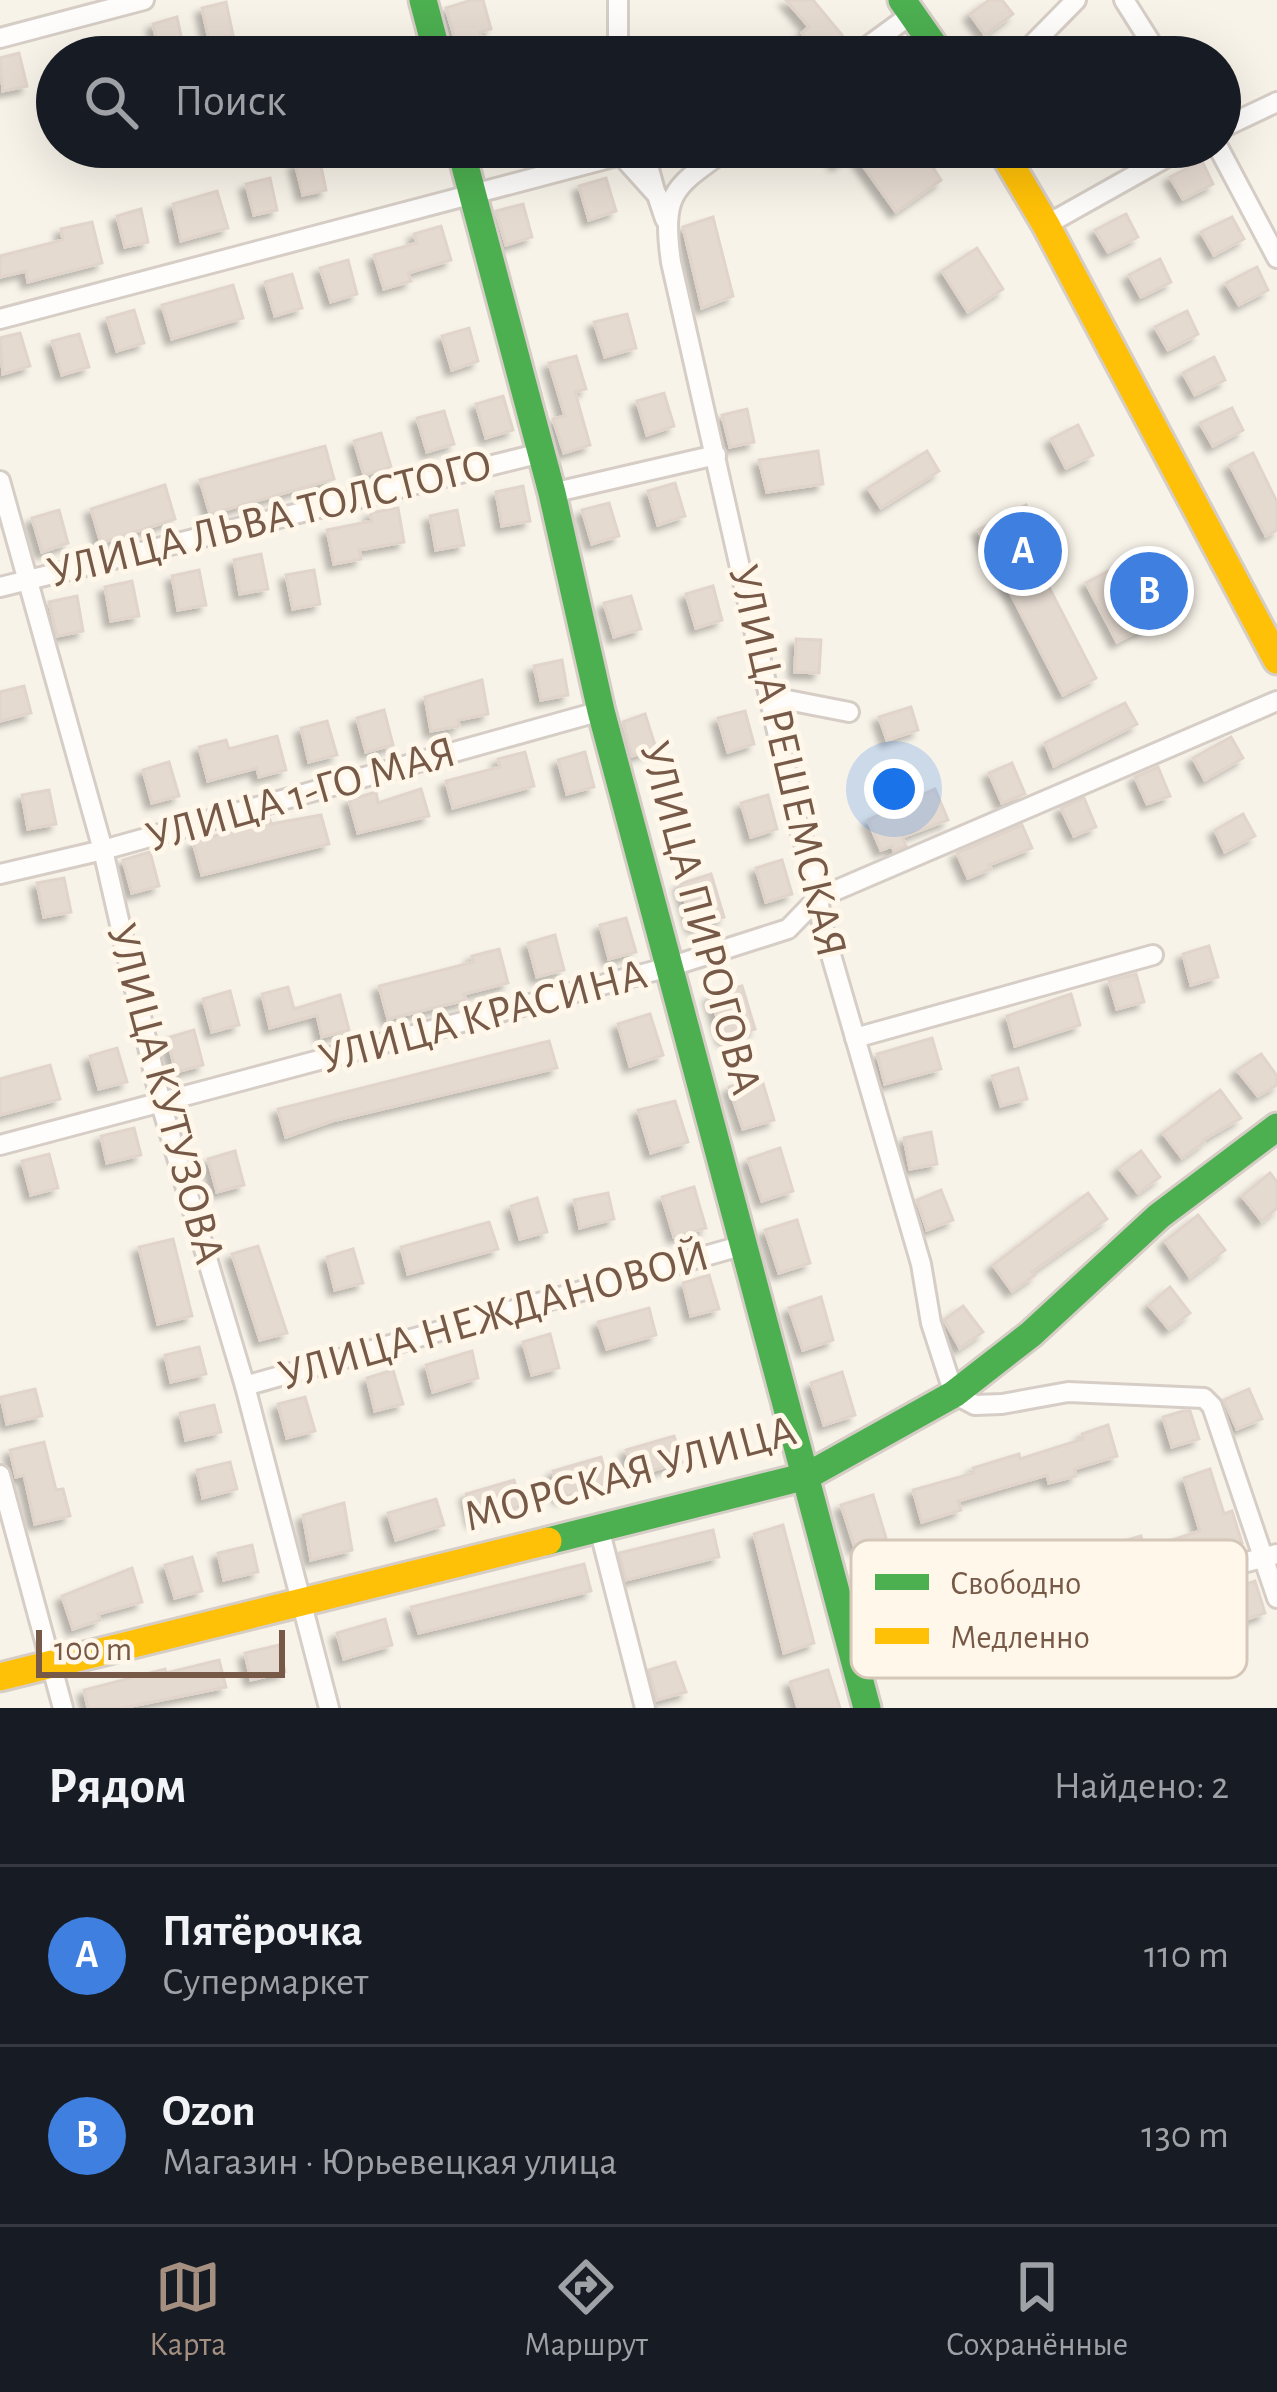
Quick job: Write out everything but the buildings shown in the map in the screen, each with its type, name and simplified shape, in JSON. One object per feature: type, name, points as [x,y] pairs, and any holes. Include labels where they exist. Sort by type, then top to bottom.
[{"type":"street","points":[[0,38],[144,0]]},
{"type":"street","points":[[423,0],[432,36]]},
{"type":"street","points":[[618,0],[618,36]]},
{"type":"street","points":[[1041,36],[1076,0]]},
{"type":"street","points":[[1124,0],[1147,36]]},
{"type":"street","points":[[876,36],[907,7],[927,36]]},
{"type":"street","points":[[1241,118],[1277,102]]},
{"type":"street","name":"УЛИЦА ПИРОГОВА","points":[[465,168],[552,493],[601,711],[851,1646]]},
{"type":"street","points":[[0,319],[573,168]]},
{"type":"street","points":[[633,168],[657,195]]},
{"type":"street","name":"УЛИЦА РЕШЕМСКАЯ","points":[[649,168],[667,221],[671,262],[822,923],[954,1394]]},
{"type":"street","points":[[667,221],[670,198],[702,168]]},
{"type":"street","points":[[1012,168],[1277,660]]},
{"type":"street","points":[[1046,225],[1148,168]]},
{"type":"street","points":[[1229,168],[1277,258]]},
{"type":"street","name":"УЛИЦА ЛЬВА ТОЛСТОГО","points":[[0,587],[541,453]]},
{"type":"street","points":[[552,493],[716,454]]},
{"type":"street","name":"УЛИЦА КУТУЗОВА","points":[[0,481],[103,850],[161,1104],[245,1386],[329,1708]]},
{"type":"street","points":[[772,697],[849,712]]},
{"type":"street","name":"УЛИЦА КРАСИНА","points":[[0,1145],[669,968],[788,929],[818,898],[1277,701]]},
{"type":"street","name":"УЛИЦА 1-ГО МАЯ","points":[[0,874],[103,850],[601,711]]},
{"type":"street","points":[[855,1038],[1153,955]]},
{"type":"street","name":"МОРСКАЯ УЛИЦА","points":[[0,1677],[807,1476],[954,1394],[1031,1334],[1160,1216],[1277,1127]]},
{"type":"street","name":"УЛИЦА НЕЖДАНОВОЙ","points":[[245,1386],[744,1245]]},
{"type":"street","points":[[954,1394],[975,1405],[1002,1405],[1068,1392],[1204,1398],[1270,1557],[1277,1598]]},
{"type":"street","points":[[0,1474],[63,1708]]},
{"type":"street","points":[[599,1528],[645,1708]]},
{"type":"street","name":"УЛИЦА ПИРОГОВА","points":[[859,1678],[867,1708]]},
{"type":"traffic: fast","points":[[423,0],[432,36]]},
{"type":"traffic: fast","points":[[902,0],[927,36]]},
{"type":"traffic: fast","points":[[466,168],[552,493],[601,711],[851,1648]]},
{"type":"traffic: fast","points":[[548,1541],[807,1476],[954,1394],[1031,1334],[1159,1216],[1277,1127]]},
{"type":"traffic: fast","points":[[859,1678],[867,1708]]},
{"type":"traffic: slow","points":[[1012,168],[1277,660]]},
{"type":"traffic: slow","points":[[0,1677],[548,1541]]},
{"type":"place","name":"Пятёрочка","points":[[1023,551]]},
{"type":"place","name":"Ozon","points":[[1149,591]]}]
